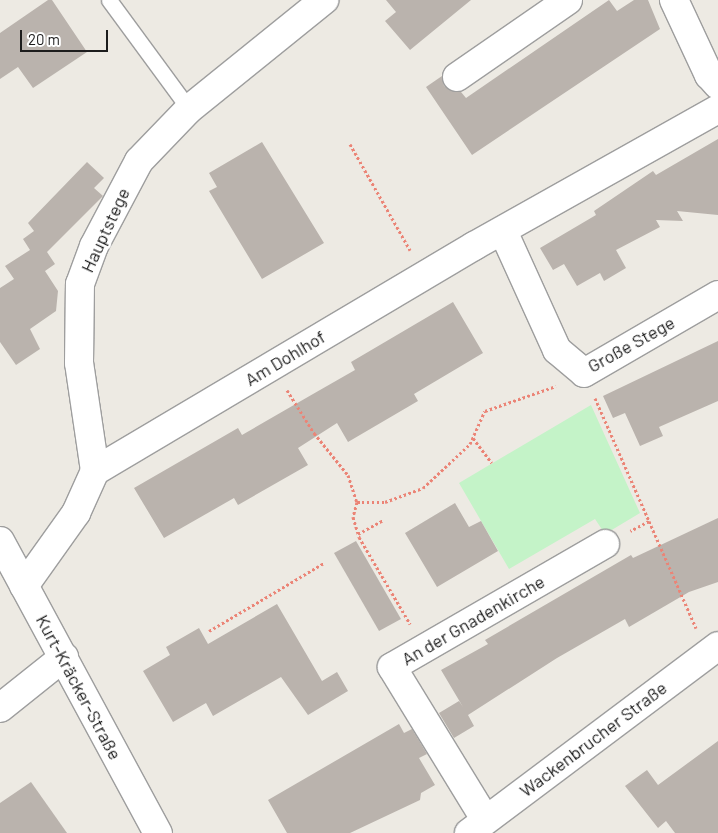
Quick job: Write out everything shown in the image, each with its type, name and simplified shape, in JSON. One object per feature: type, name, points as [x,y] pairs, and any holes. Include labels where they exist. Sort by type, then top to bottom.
[{"type":"street","name":"Hauptstege","points":[[95,471],[79,364],[80,284],[94,246],[139,161],[189,109],[324,0]]},
{"type":"street","points":[[457,77],[568,0]]},
{"type":"street","points":[[674,0],[715,77]]},
{"type":"street","points":[[503,231],[718,109]]},
{"type":"street","name":"Am Dohlhof","points":[[95,471],[474,246],[503,231]]},
{"type":"street","name":"Große Stege","points":[[503,231],[557,350],[579,369],[718,295]]},
{"type":"street","points":[[24,586],[76,513],[95,471]]},
{"type":"street","name":"Kurt-Kräcker-Straße","points":[[0,541],[158,833]]},
{"type":"street","name":"An der Gnadenkirche","points":[[477,826],[392,667],[605,544]]},
{"type":"street","name":"Wackenbrucher Straße","points":[[477,826],[713,650]]},
{"type":"street","points":[[0,708],[64,657]]},
{"type":"lane","points":[[109,0],[189,109]]},
{"type":"path","points":[[350,144],[426,275]]},
{"type":"path","points":[[272,366],[314,433],[339,460],[357,502],[353,517],[358,534],[424,648]]},
{"type":"path","points":[[357,502],[386,502],[422,488],[456,460],[473,437],[485,411],[559,385],[579,369],[649,521],[713,650]]},
{"type":"path","points":[[473,437],[492,463]]},
{"type":"path","points":[[358,534],[383,520]]},
{"type":"path","points":[[605,544],[649,521]]},
{"type":"path","points":[[209,631],[324,564]]},
{"type":"green space","points":[[591,405],[640,513],[605,534],[595,519],[509,569],[459,483]]},
{"type":"building","points":[[48,0],[52,0],[87,52],[33,88],[18,67],[0,79],[0,33]]},
{"type":"building","points":[[386,0],[471,0],[410,50],[385,21],[396,12]]},
{"type":"building","points":[[609,0],[617,11],[634,0],[648,0],[660,29],[472,155],[426,87],[442,76],[444,86],[461,92],[466,98]]},
{"type":"building","points":[[718,139],[718,215],[677,211],[683,221],[656,220],[660,227],[616,250],[626,268],[604,281],[600,273],[577,286],[564,264],[553,270],[540,248],[596,215],[594,211],[653,171],[656,175]]},
{"type":"building","points":[[262,142],[324,243],[262,279],[209,191],[217,187],[209,173]]},
{"type":"building","points":[[87,162],[104,178],[94,188],[103,196],[47,252],[55,264],[45,271],[58,291],[56,311],[30,329],[40,349],[16,365],[0,342],[0,288],[14,279],[5,266],[30,250],[23,239],[34,231],[28,223]]},
{"type":"building","points":[[453,302],[483,353],[414,394],[418,401],[348,442],[337,423],[298,448],[308,465],[238,505],[234,498],[164,538],[134,488],[238,428],[242,435],[355,370],[351,362]]},
{"type":"building","points":[[718,341],[718,401],[659,427],[663,436],[640,446],[625,413],[613,418],[603,396]]},
{"type":"building","points":[[455,503],[469,527],[481,521],[498,551],[437,587],[405,533]]},
{"type":"building","points":[[718,518],[718,582],[689,592],[629,627],[625,619],[557,658],[468,715],[474,726],[454,738],[439,713],[459,701],[463,707],[441,670],[488,644],[485,640],[631,555],[633,558]]},
{"type":"building","points":[[356,541],[401,619],[379,631],[334,553]]},
{"type":"building","points":[[277,604],[322,681],[337,672],[348,691],[308,715],[281,677],[213,716],[206,703],[173,722],[143,671],[170,655],[166,647],[199,628],[208,644]]},
{"type":"building","points":[[399,724],[404,733],[412,729],[427,754],[419,758],[435,785],[421,793],[420,800],[350,833],[287,833],[268,800]]},
{"type":"building","points":[[718,741],[718,833],[675,833],[666,821],[658,828],[625,786],[647,770],[658,785]]},
{"type":"building","points":[[31,782],[67,833],[0,833],[0,803]]}]
